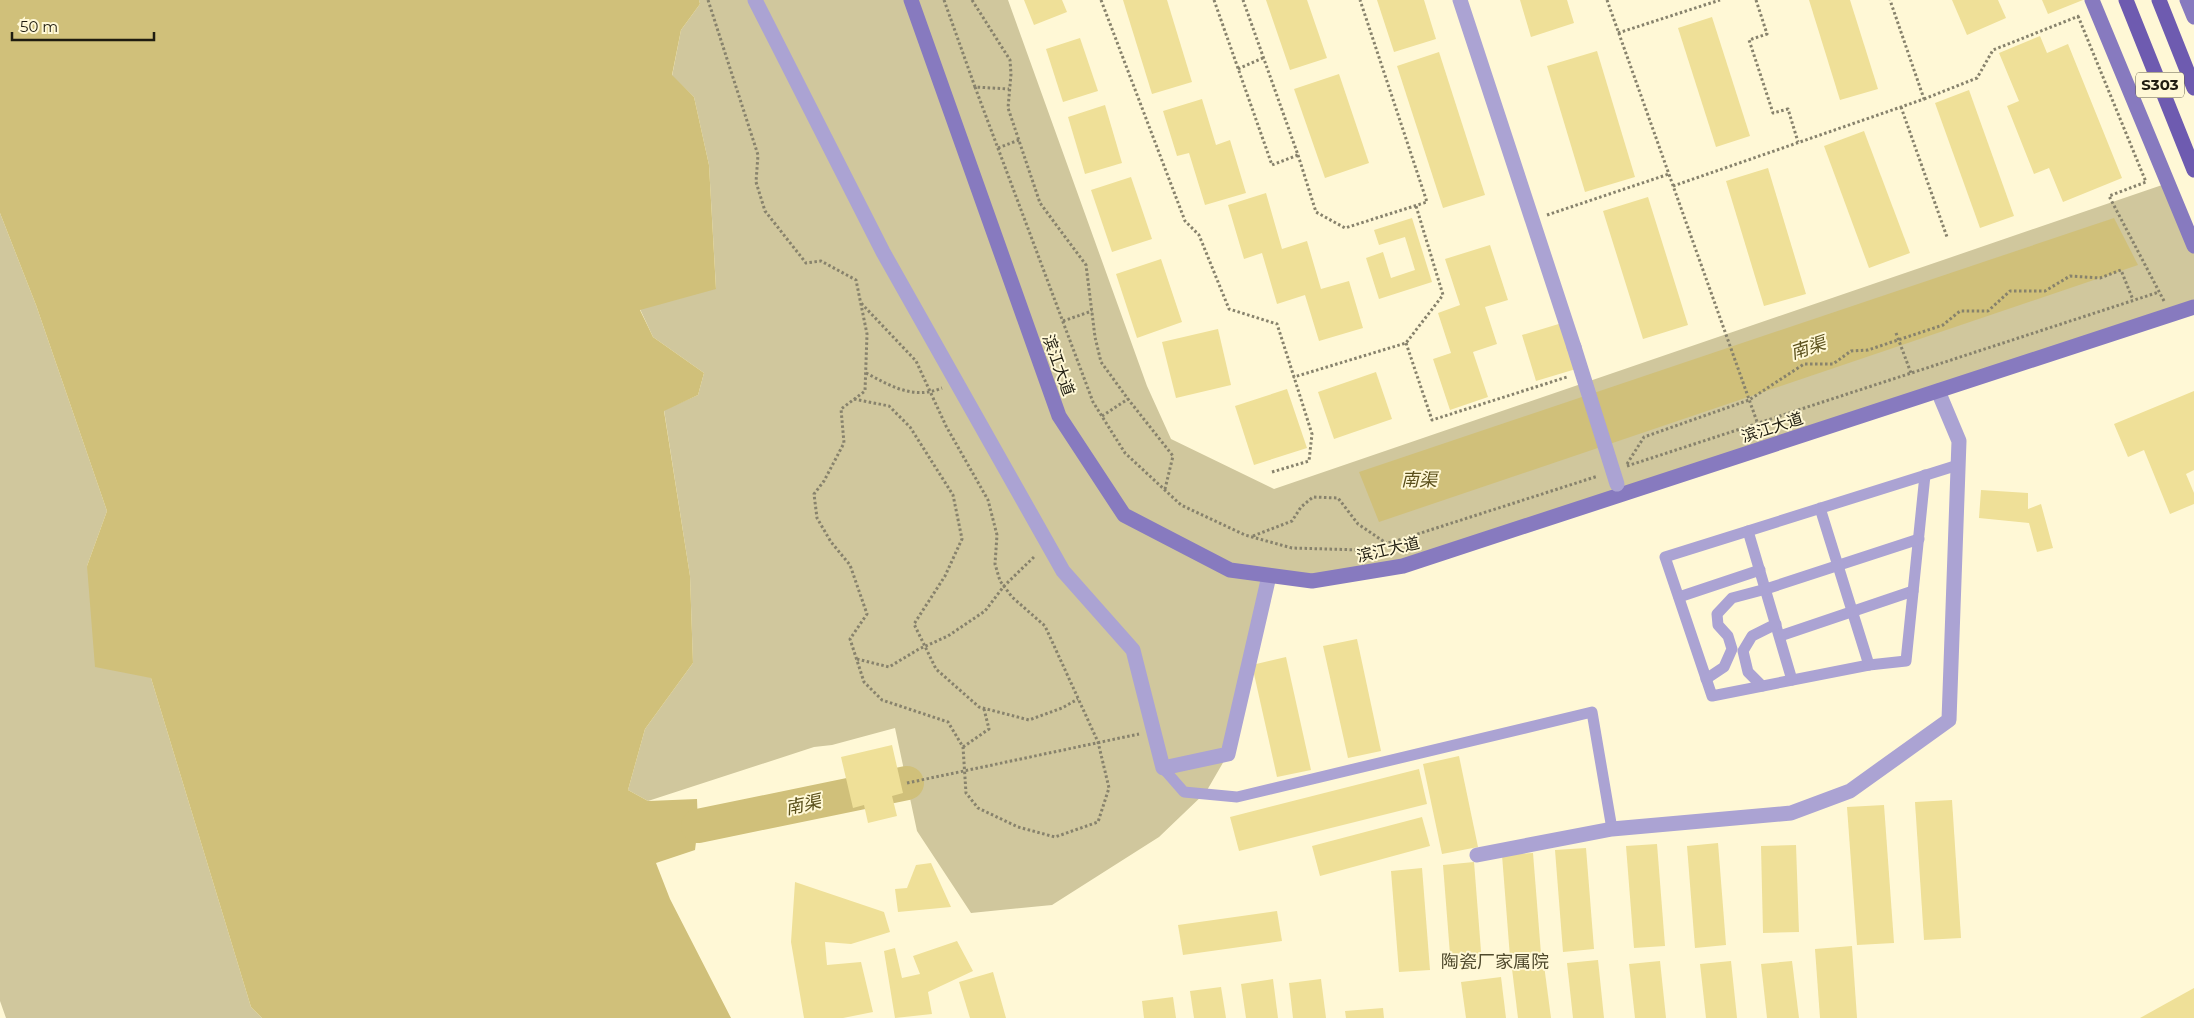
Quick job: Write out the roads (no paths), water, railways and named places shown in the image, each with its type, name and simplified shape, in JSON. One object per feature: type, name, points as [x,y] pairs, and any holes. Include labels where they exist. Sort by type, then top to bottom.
[{"type":"main road","name":"S303","points":[[2126,0],[2194,170]]},
{"type":"main road","name":"S303","points":[[2158,0],[2194,88]]},
{"type":"street","points":[[755,0],[883,252],[1063,572],[1133,650],[1164,768],[1228,754],[1269,576]]},
{"type":"street","name":"滨江大道","points":[[911,0],[1059,416],[1124,514],[1230,570],[1312,582],[1403,566],[1619,490],[1766,448],[2194,307]]},
{"type":"street","points":[[1460,0],[1619,490]]},
{"type":"street","points":[[2188,1],[2194,18]]},
{"type":"street","points":[[2094,5],[2194,246]]},
{"type":"street","points":[[1477,855],[1612,829],[1791,813],[1850,791],[1949,720],[1959,441],[1938,391]]},
{"type":"lane","points":[[1925,475],[1906,661],[1869,665],[1712,696],[1665,557],[1925,475],[1958,465]]},
{"type":"lane","points":[[1820,508],[1869,665]]},
{"type":"lane","points":[[1748,531],[1792,680]]},
{"type":"lane","points":[[1706,679],[1724,667],[1732,649],[1728,636],[1718,625],[1717,614],[1732,598],[1838,566],[1918,538]]},
{"type":"lane","points":[[1679,597],[1760,570]]},
{"type":"lane","points":[[1780,636],[1913,591]]},
{"type":"lane","points":[[1762,686],[1748,672],[1743,652],[1752,636],[1776,624]]},
{"type":"lane","points":[[1164,768],[1184,792],[1237,797],[1592,712],[1612,829]]},
{"type":"water","points":[[0,0],[699,0],[700,4],[681,30],[672,75],[694,97],[709,165],[716,289],[640,310],[653,337],[704,373],[698,395],[664,411],[690,576],[693,663],[645,729],[628,790],[648,801],[697,799],[698,826],[695,850],[656,863],[670,899],[731,1018],[262,1018],[251,1007],[151,678],[95,667],[87,566],[107,511],[36,305],[0,213]]},
{"type":"water","name":"南渠","points":[[2114,218],[2138,265],[1379,522],[1359,472]]},
{"type":"waterway","name":"南渠","points":[[698,826],[907,783]]},
{"type":"district","name":"陶瓷厂家属院","points":[[1495,962]]}]
